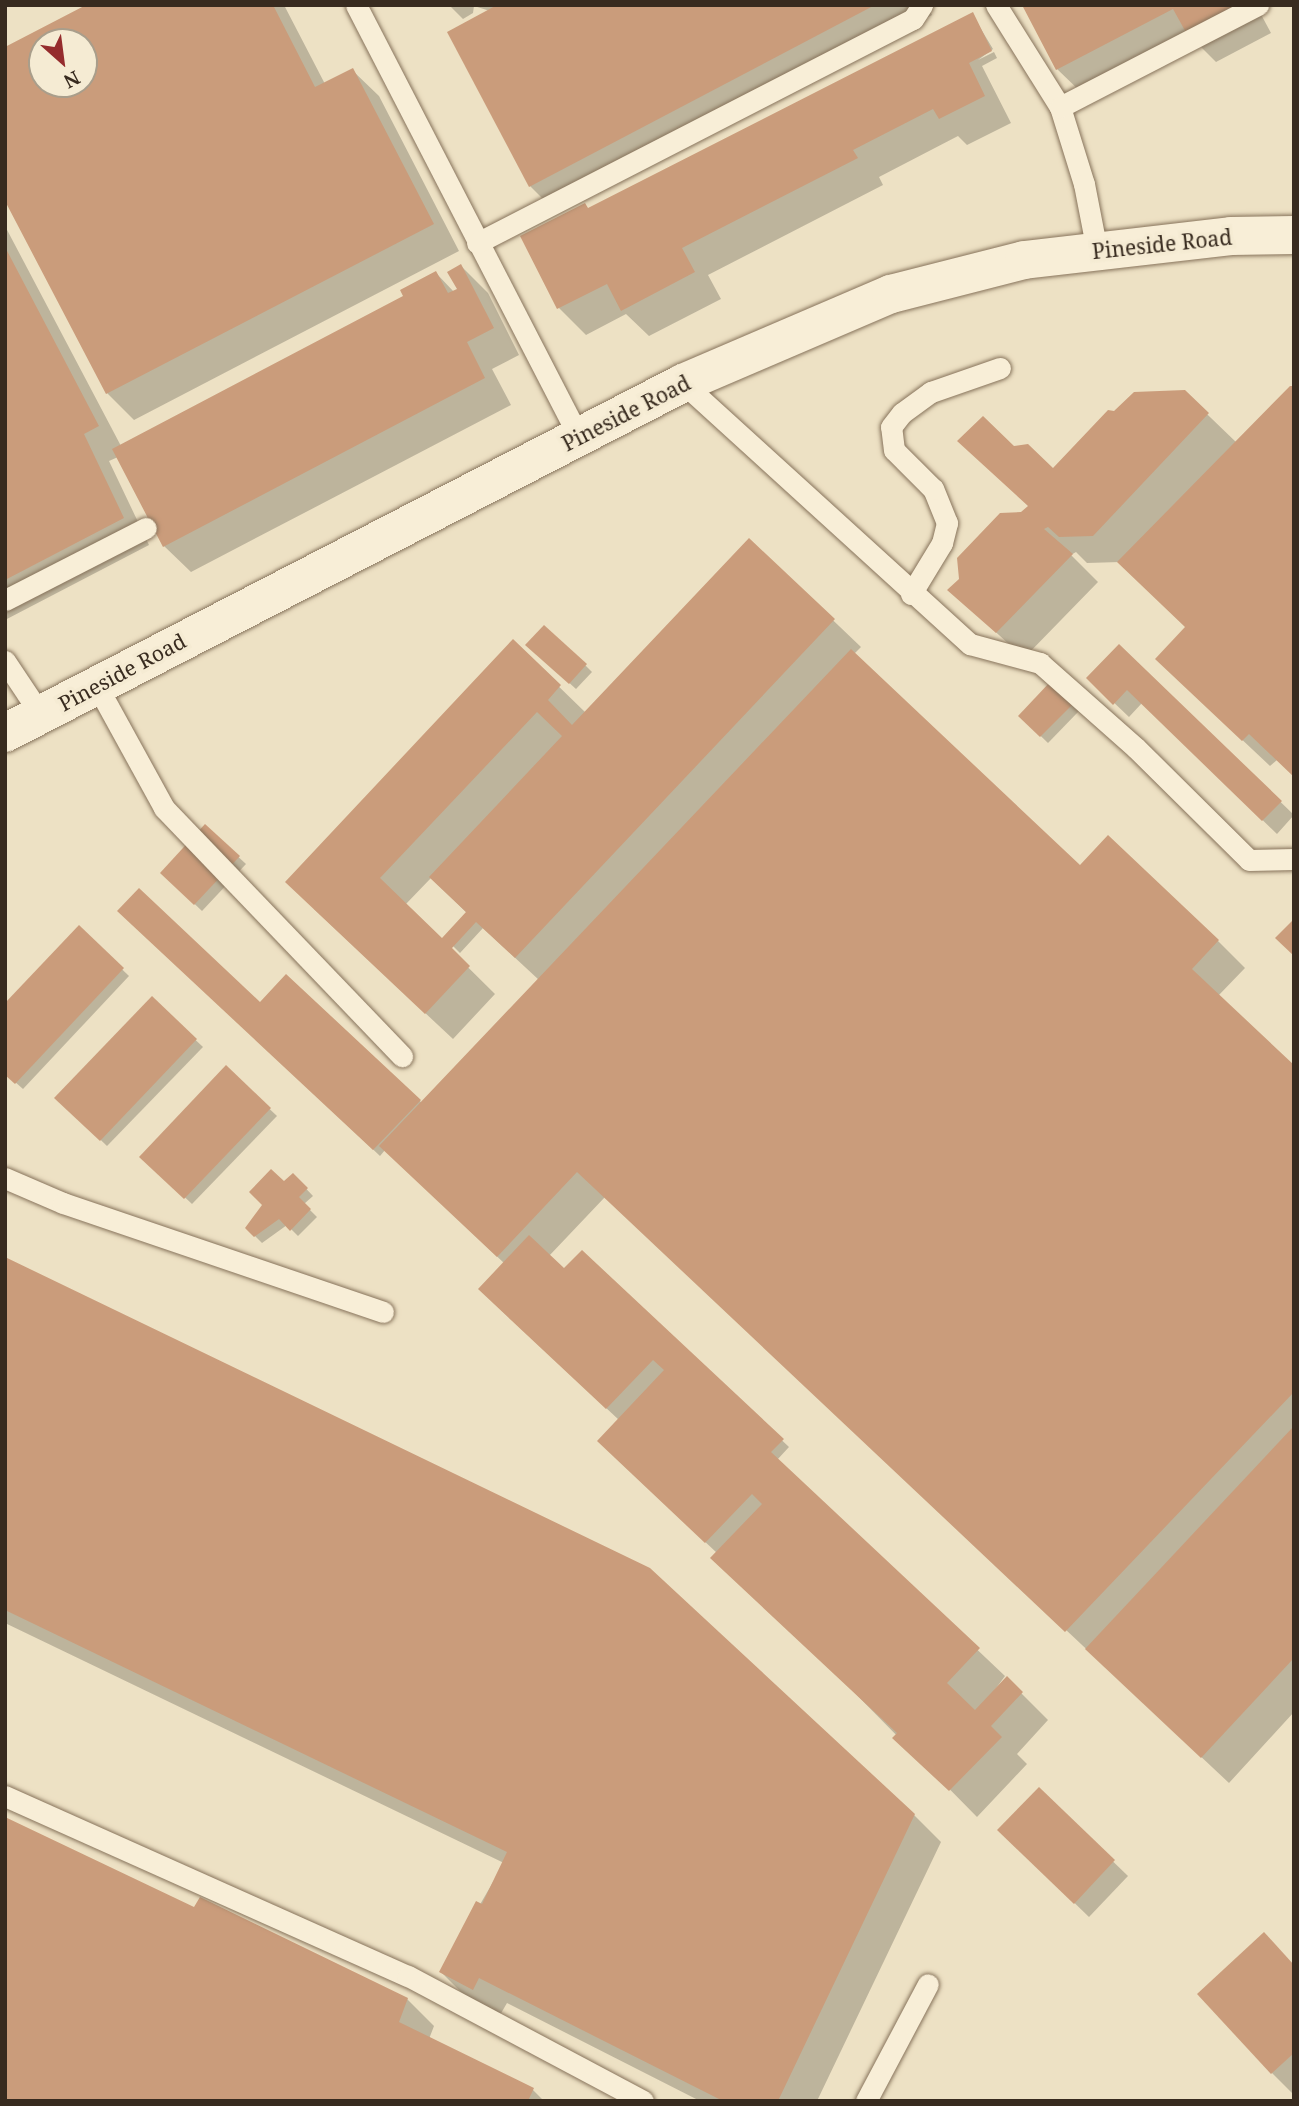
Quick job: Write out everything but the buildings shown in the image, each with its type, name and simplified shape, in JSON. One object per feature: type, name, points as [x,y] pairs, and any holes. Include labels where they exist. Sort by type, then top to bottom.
[{"type":"street","name":"Pineside Road","points":[[5,733],[683,383],[891,294],[997,266],[1097,251],[1231,236],[1294,235]]},
{"type":"lane","points":[[356,5],[579,437]]},
{"type":"lane","points":[[477,243],[913,19],[922,5]]},
{"type":"lane","points":[[996,5],[1060,107],[1084,184],[1097,251]]},
{"type":"lane","points":[[1060,107],[1258,5]]},
{"type":"lane","points":[[911,594],[942,543],[947,523],[933,489],[894,450],[891,427],[902,413],[931,392],[1000,368]]},
{"type":"lane","points":[[683,383],[911,594],[970,644],[1040,663],[1136,748],[1249,860],[1294,859]]},
{"type":"lane","points":[[5,600],[146,528]]},
{"type":"lane","points":[[5,661],[41,715]]},
{"type":"lane","points":[[97,686],[164,808],[402,1056]]},
{"type":"lane","points":[[5,1178],[63,1203],[383,1312]]},
{"type":"lane","points":[[5,1796],[408,1976],[643,2101]]},
{"type":"lane","points":[[866,2101],[928,1984]]}]
